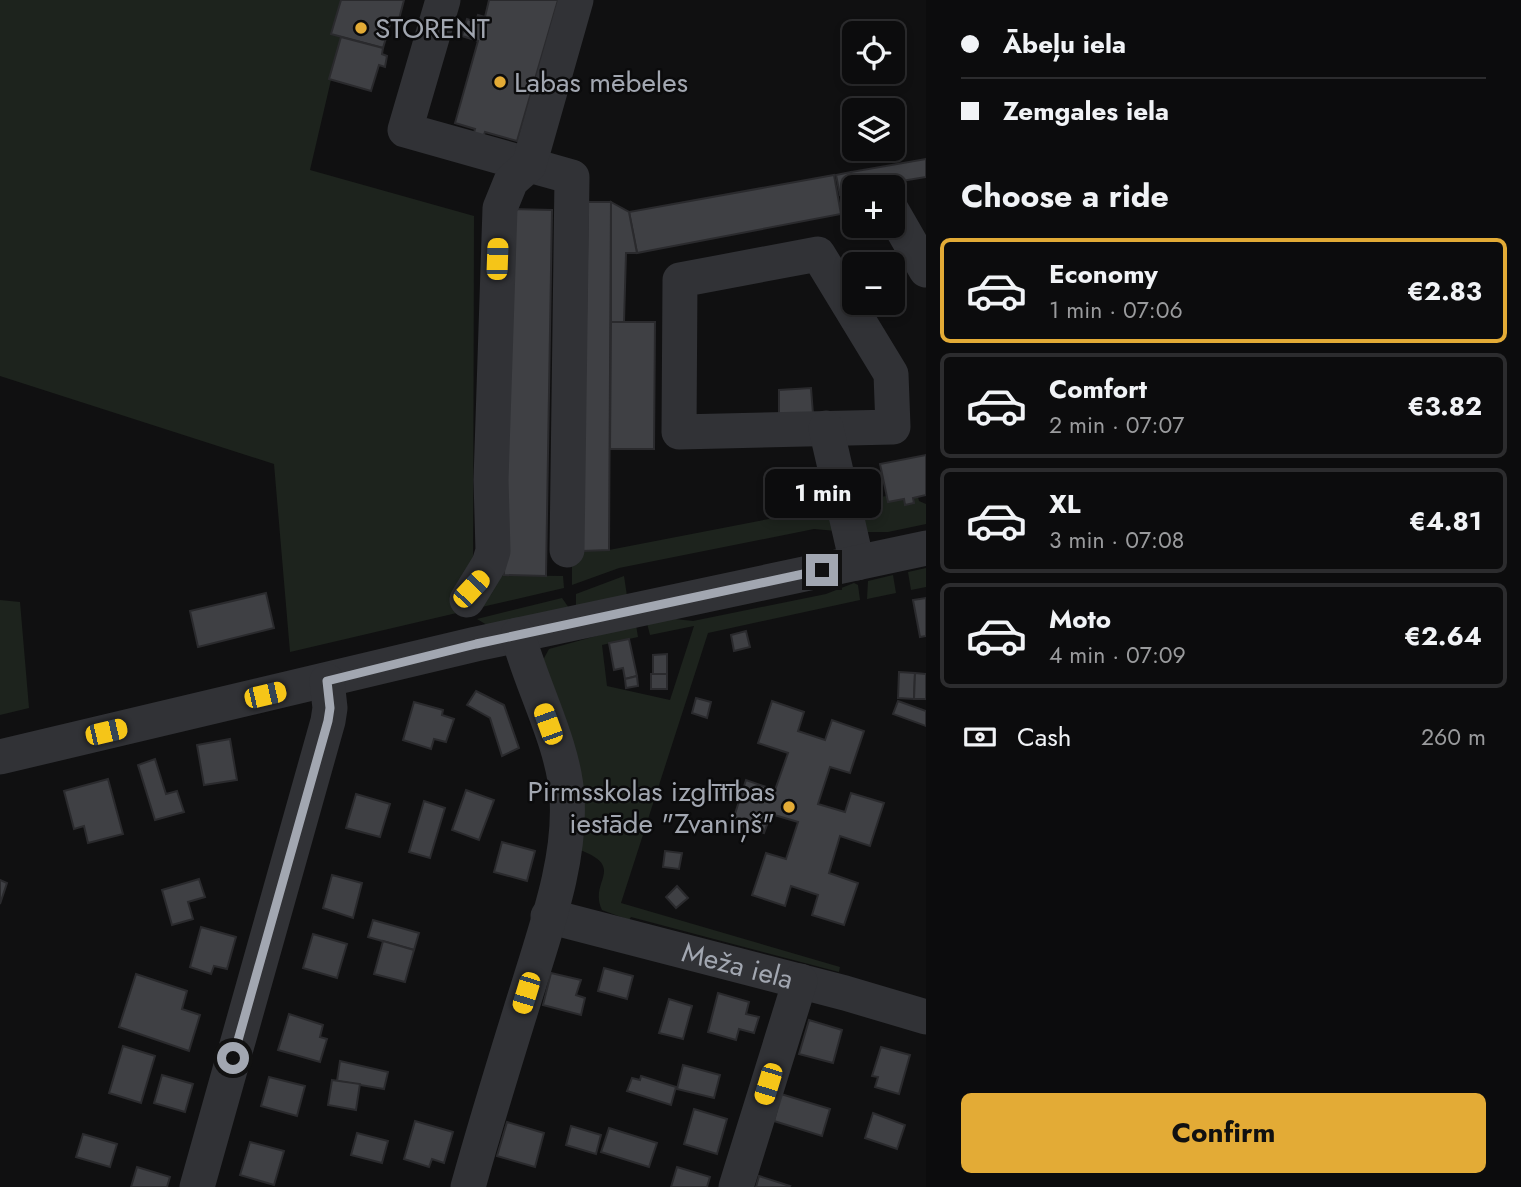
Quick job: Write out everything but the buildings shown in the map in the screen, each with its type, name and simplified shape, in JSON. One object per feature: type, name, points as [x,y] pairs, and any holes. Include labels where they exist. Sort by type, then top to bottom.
[{"type":"street","points":[[443,0],[405,130],[572,177],[567,550]]},
{"type":"street","points":[[476,644],[466,596],[489,565],[493,551],[491,480],[500,208],[511,181],[529,165],[576,0]]},
{"type":"street","points":[[905,234],[926,270]]},
{"type":"street","points":[[818,254],[891,374],[893,427],[826,428],[679,432],[680,279],[818,254]]},
{"type":"street","points":[[826,428],[858,563]]},
{"type":"street","points":[[0,757],[476,644],[926,548]]},
{"type":"street","points":[[468,1187],[548,916],[568,823],[567,794],[553,738],[530,677],[518,635]]},
{"type":"street","points":[[197,1187],[328,721],[330,708],[327,681]]},
{"type":"street","name":"Meža iela","points":[[548,916],[800,981],[926,1017]]},
{"type":"street","points":[[736,1187],[800,981]]},
{"type":"shaded area","points":[[0,0],[341,0],[331,34],[341,37],[310,170],[474,216],[473,590],[461,612],[290,652],[274,464],[0,376]]},
{"type":"shaded area","points":[[886,496],[888,502],[904,499],[914,503],[913,498],[918,497],[919,501],[926,504],[926,524],[888,532],[862,532],[854,502]]},
{"type":"shaded area","points":[[831,507],[836,531],[814,529],[619,568],[572,585],[572,563],[582,551],[609,550]]},
{"type":"shaded area","points":[[926,568],[926,587],[911,590],[908,572]]},
{"type":"shaded area","points":[[487,575],[563,576],[564,588],[473,609]]},
{"type":"shaded area","points":[[893,575],[896,593],[867,599],[868,581]]},
{"type":"shaded area","points":[[624,576],[627,596],[576,607],[576,594]]},
{"type":"shaded area","points":[[854,583],[858,585],[860,600],[708,633],[621,903],[840,967],[839,972],[631,917],[629,920],[602,910],[599,891],[604,869],[594,857],[580,850],[543,660],[549,649],[636,625],[638,637],[602,645],[607,686],[670,700],[694,626],[650,635],[647,623],[675,619],[693,621],[826,594]]},
{"type":"shaded area","points":[[562,598],[569,608],[487,625],[477,619]]},
{"type":"shaded area","points":[[0,600],[20,602],[29,708],[0,715]]},
{"type":"place","name":"STORENT","points":[[361,28]]},
{"type":"place","name":"Labas mēbeles","points":[[500,82]]},
{"type":"place","name":"Pirmsskolas izglītības iestāde \"Zvaniņš\"","points":[[789,807]]},
{"type":"route","points":[[233,1058],[328,721],[330,695],[327,681],[476,644],[822,570]]}]
